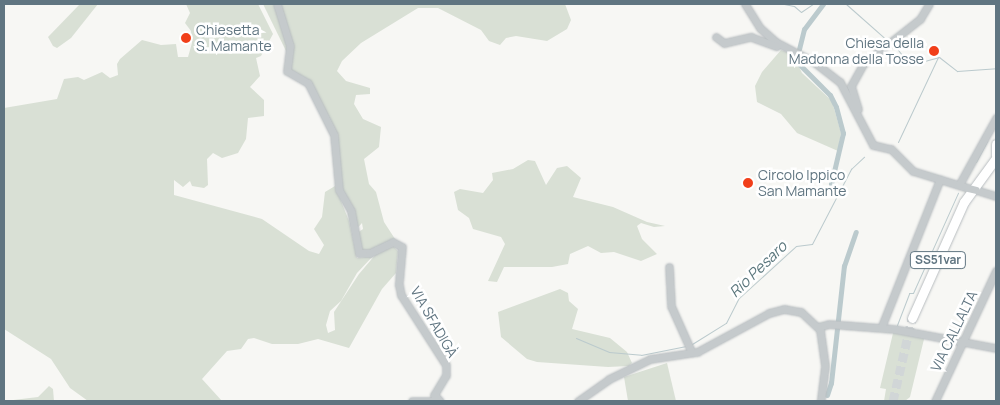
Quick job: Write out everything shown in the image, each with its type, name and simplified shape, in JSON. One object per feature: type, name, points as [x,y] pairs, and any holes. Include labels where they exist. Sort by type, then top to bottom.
[{"type":"main road","name":"SS51var","points":[[912,318],[972,186],[993,166],[996,156],[996,144]]},
{"type":"street","name":"VIA SFADIGÀ","points":[[276,4],[290,46],[286,68],[308,83],[334,135],[339,190],[350,210],[359,253],[370,253],[393,242],[402,247],[399,285],[401,295],[446,365],[446,375],[436,389],[439,401]]},
{"type":"street","points":[[745,4],[760,28],[782,47]]},
{"type":"street","points":[[859,119],[852,86],[854,78],[867,60],[892,43],[920,19],[929,4]]},
{"type":"street","points":[[716,37],[724,43],[751,37],[803,56],[840,82],[873,145],[891,149],[913,171],[996,196]]},
{"type":"street","points":[[959,185],[996,118]]},
{"type":"street","points":[[880,328],[940,180]]},
{"type":"street","points":[[669,267],[671,306],[692,353]]},
{"type":"street","name":"VIA CALLALTA","points":[[935,401],[996,271]]},
{"type":"street","points":[[578,401],[609,379],[650,359],[692,353],[776,310],[797,310],[818,327],[825,358],[821,401]]},
{"type":"street","points":[[818,327],[837,324],[880,328],[963,344],[996,348]]},
{"type":"street","points":[[412,401],[439,401]]},
{"type":"shaded area","points":[[80,4],[98,4],[71,38],[57,48],[53,46],[48,37]]},
{"type":"shaded area","points":[[186,4],[258,4],[273,34],[261,56],[256,58],[260,76],[250,87],[264,100],[264,116],[248,118],[246,139],[238,153],[222,158],[213,153],[207,159],[208,185],[204,188],[192,186],[190,181],[183,187],[174,180],[174,195],[262,219],[309,251],[319,254],[324,245],[314,229],[322,217],[325,192],[335,186],[349,221],[357,258],[373,256],[357,273],[341,301],[330,311],[326,325],[328,333],[335,330],[334,312],[359,274],[376,254],[393,246],[398,251],[396,273],[382,289],[349,348],[318,339],[298,344],[272,344],[254,338],[248,339],[241,349],[227,351],[202,379],[222,401],[88,401],[70,388],[51,359],[4,329],[4,108],[57,99],[64,79],[78,77],[84,80],[102,72],[110,78],[118,75],[117,64],[120,59],[142,40],[161,45],[176,44],[178,57],[188,57],[192,43],[191,31],[185,23],[190,13]]},
{"type":"shaded area","points":[[263,4],[274,4],[288,43],[287,53]]},
{"type":"shaded area","points":[[277,4],[565,4],[571,20],[567,29],[547,41],[516,36],[506,38],[500,45],[489,41],[481,30],[438,8],[418,8],[361,43],[342,61],[337,71],[346,81],[370,88],[370,94],[356,95],[354,104],[363,119],[381,127],[379,147],[364,159],[369,184],[376,192],[384,222],[397,242],[363,255],[354,235],[363,229],[362,223],[354,232],[344,200],[335,146],[312,89],[289,71],[289,57]]},
{"type":"shaded area","points":[[781,50],[793,54],[802,73],[832,101],[841,133],[838,151],[797,133],[781,114],[757,102],[755,86],[762,72]]},
{"type":"shaded area","points":[[528,160],[535,161],[546,185],[557,168],[567,166],[581,178],[573,197],[613,207],[647,222],[665,226],[654,227],[641,223],[637,226],[642,239],[657,254],[641,261],[614,252],[601,253],[588,246],[570,254],[568,264],[552,267],[504,267],[497,282],[488,281],[505,244],[501,237],[473,229],[469,218],[458,210],[454,192],[460,189],[483,193],[493,180],[492,173],[513,169]]},
{"type":"shaded area","points":[[560,289],[568,293],[569,301],[578,309],[572,329],[610,338],[627,352],[632,363],[629,366],[608,367],[537,362],[527,359],[501,337],[498,312]]},
{"type":"shaded area","points":[[894,329],[925,335],[910,397],[905,401],[884,401],[886,389],[880,388]]},
{"type":"shaded area","points":[[667,363],[676,401],[628,401],[624,377]]},
{"type":"shaded area","points":[[49,386],[53,389],[54,401],[5,401],[38,397]]},
{"type":"waterway","points":[[784,4],[794,6],[801,12],[813,4]]},
{"type":"waterway","points":[[823,4],[804,29],[796,61],[830,95],[836,107],[843,133],[831,184],[833,192]]},
{"type":"waterway","points":[[846,4],[888,41]]},
{"type":"waterway","points":[[894,45],[907,61],[917,63],[939,57],[957,71],[996,68]]},
{"type":"waterway","name":"Rio Pesaro","points":[[898,142],[938,57]]},
{"type":"waterway","points":[[976,162],[987,141]]},
{"type":"waterway","name":"Rio Pesaro","points":[[692,344],[726,323],[739,298],[796,246],[812,244],[851,169],[864,157]]},
{"type":"waterway","points":[[897,325],[909,293],[913,293],[958,193]]},
{"type":"waterway","points":[[827,395],[831,383],[844,266],[856,232]]},
{"type":"waterway","name":"Rio Pesaro","points":[[576,338],[609,352],[641,355],[686,346]]},
{"type":"tunnel","points":[[893,401],[912,318]]},
{"type":"place","name":"Chiesetta S. Mamante","points":[[186,38]]},
{"type":"place","name":"Chiesa della Madonna della Tosse","points":[[934,51]]},
{"type":"place","name":"Circolo Ippico San Mamante","points":[[748,183]]}]
